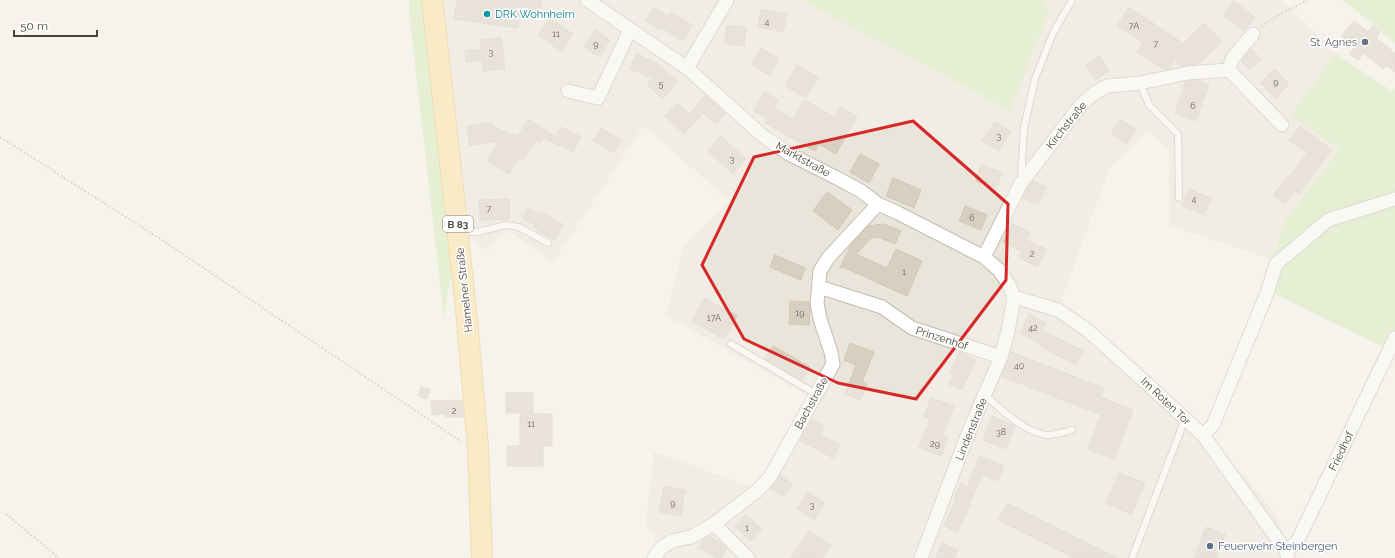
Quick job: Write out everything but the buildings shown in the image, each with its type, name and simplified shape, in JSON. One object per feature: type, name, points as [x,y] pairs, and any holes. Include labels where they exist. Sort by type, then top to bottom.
[{"type":"main road","name":"Hamelner Straße","points":[[432,0],[467,319],[478,448],[482,558]]},
{"type":"street","name":"Marktstraße","points":[[587,0],[687,68],[764,137],[789,154],[835,176],[861,191],[878,204],[984,258],[999,270],[1012,291]]},
{"type":"street","points":[[687,68],[727,0]]},
{"type":"street","points":[[568,91],[598,98],[630,30]]},
{"type":"street","points":[[1253,34],[1232,59],[1229,70],[1282,125]]},
{"type":"street","name":"Kirchstraße","points":[[984,258],[1021,183],[1080,106],[1093,94],[1107,86],[1140,83],[1188,73],[1229,70]]},
{"type":"street","points":[[1203,435],[1213,425],[1267,293],[1276,264],[1328,220],[1395,199]]},
{"type":"street","name":"Bachstraße","points":[[654,558],[661,548],[672,541],[691,537],[714,524],[758,490],[770,478],[833,364],[831,352],[820,319],[817,302],[820,271],[828,258],[878,204]]},
{"type":"street","name":"Prinzenhof","points":[[819,287],[882,307],[912,328],[1001,357]]},
{"type":"street","name":"Im Roten Tor","points":[[1012,291],[1058,310],[1081,326],[1203,435],[1287,554]]},
{"type":"street","name":"Lindenstraße","points":[[921,558],[969,432],[1001,357],[1008,331],[1012,291]]},
{"type":"street","name":"Friedhof","points":[[1287,554],[1297,542],[1393,342]]},
{"type":"street","points":[[714,524],[748,558]]},
{"type":"lane","points":[[1021,183],[1024,128],[1035,79],[1053,33],[1072,0]]},
{"type":"lane","points":[[1140,83],[1149,106],[1178,134],[1179,198]]},
{"type":"lane","points":[[458,231],[477,232],[506,225],[519,227],[548,243]]},
{"type":"lane","points":[[731,344],[816,394]]},
{"type":"lane","points":[[985,394],[1018,422],[1040,434],[1049,435],[1072,430]]},
{"type":"lane","points":[[1132,558],[1185,419]]},
{"type":"path","points":[[1253,34],[1267,22],[1307,0]]},
{"type":"path","points":[[0,137],[165,242],[461,442],[478,448]]},
{"type":"path","points":[[6,514],[59,558]]},
{"type":"highlighted area","points":[[913,121],[1008,204],[1006,280],[916,399],[838,383],[744,339],[702,265],[754,157]]},
{"type":"shaded area","points":[[432,0],[801,0],[1009,111],[1049,10],[1043,0],[1282,0],[1335,53],[1291,115],[1339,148],[1285,221],[1272,259],[1169,225],[1169,150],[1149,130],[1109,169],[1058,310],[1185,419],[1212,437],[1275,514],[1295,558],[652,558],[658,545],[646,525],[654,452],[758,489],[813,399],[666,315],[684,245],[730,202],[644,125],[553,263],[506,229],[488,250],[458,231]]},
{"type":"green space","points":[[409,0],[432,0],[458,231],[444,318],[409,11]]},
{"type":"green space","points":[[801,0],[1043,0],[1049,10],[1010,111]]},
{"type":"green space","points":[[1343,0],[1395,0],[1395,43]]},
{"type":"green space","points":[[1335,53],[1392,91],[1395,88],[1395,353],[1263,288],[1285,221],[1339,149],[1291,115]]},
{"type":"place","name":"DRK Wohnheim","points":[[487,14]]},
{"type":"place","name":"St. Agnes","points":[[1365,42]]},
{"type":"place","name":"Feuerwehr Steinbergen","points":[[1210,546]]}]
